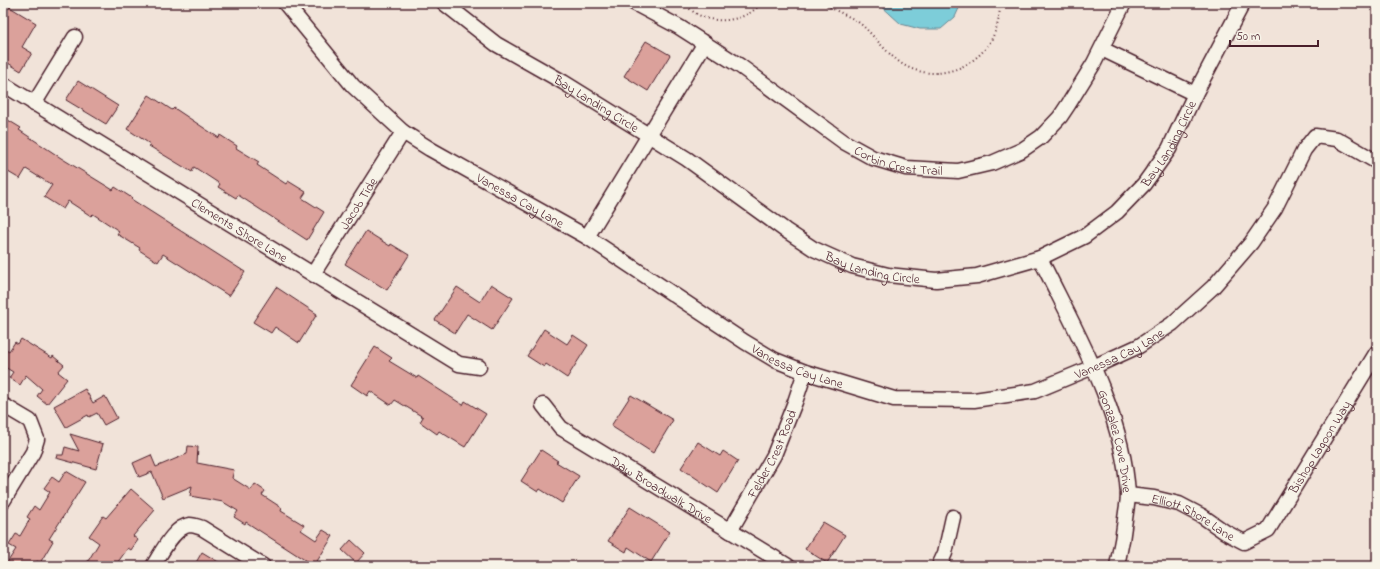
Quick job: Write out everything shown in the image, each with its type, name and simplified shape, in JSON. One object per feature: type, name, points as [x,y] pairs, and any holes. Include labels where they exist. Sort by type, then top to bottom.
[{"type":"street","name":"Vanessa Cay Lane","points":[[285,3],[353,86],[403,132],[430,150],[587,237],[775,360],[805,372],[894,399],[974,400],[1035,391],[1139,346],[1172,324],[1213,287],[1251,243],[1275,208],[1304,150],[1315,136],[1337,139],[1377,162]]},
{"type":"street","name":"Bay Landing Circle","points":[[444,3],[496,44],[562,82],[687,159],[814,249],[852,266],[888,275],[936,280],[978,276],[1040,258],[1084,236],[1117,212],[1144,184],[1169,149],[1195,94],[1243,3]]},
{"type":"street","name":"Corbin Crest Trail","points":[[634,3],[679,27],[740,66],[844,142],[873,158],[906,168],[958,171],[992,163],[1022,150],[1041,137],[1060,117],[1102,49],[1124,3]]},
{"type":"street","points":[[34,104],[75,37]]},
{"type":"street","points":[[587,237],[705,44]]},
{"type":"street","points":[[1102,49],[1195,94]]},
{"type":"street","name":"Clements Shore Lane","points":[[3,84],[459,364],[479,367]]},
{"type":"street","name":"Jacob Tide","points":[[313,274],[403,132]]},
{"type":"street","name":"Gonzalez Cove Drive","points":[[1040,258],[1093,367],[1112,413],[1122,453],[1128,495],[1123,539],[1117,566]]},
{"type":"street","name":"Bishop Lagoon Way","points":[[1257,536],[1268,530],[1377,352]]},
{"type":"street","name":"Felder Crest Road","points":[[730,531],[774,455],[805,372]]},
{"type":"street","points":[[3,405],[30,421],[37,439],[33,452],[3,501]]},
{"type":"street","name":"Daw Broadwalk Drive","points":[[543,405],[561,428],[788,566]]},
{"type":"street","name":"Elliott Shore Lane","points":[[1128,495],[1154,498],[1179,504],[1202,516],[1225,532],[1244,542],[1257,536]]},
{"type":"street","points":[[939,566],[944,553],[953,517]]},
{"type":"street","points":[[154,566],[178,530],[184,526],[191,525],[202,528],[263,566]]},
{"type":"path","points":[[684,3],[688,8],[699,15],[723,21],[734,19],[749,13],[762,3]]},
{"type":"path","points":[[823,3],[862,25],[890,55],[904,65],[932,74],[961,68],[982,53],[996,31],[1000,3]]},
{"type":"water","points":[[878,3],[958,3],[960,6],[955,17],[941,29],[920,29],[901,24]]},
{"type":"building","points":[[3,3],[36,23],[22,47],[32,53],[21,71],[3,60]]},
{"type":"building","points":[[646,41],[670,55],[648,91],[624,76]]},
{"type":"building","points":[[78,81],[118,106],[106,124],[66,100]]},
{"type":"building","points":[[149,95],[172,110],[174,108],[219,138],[220,135],[237,146],[236,148],[259,162],[257,165],[286,184],[288,181],[306,192],[302,198],[324,212],[307,240],[238,195],[236,198],[218,187],[220,184],[194,167],[192,172],[149,146],[150,144],[127,129]]},
{"type":"building","points":[[3,117],[21,128],[19,130],[61,158],[113,190],[115,187],[132,198],[131,199],[245,272],[229,296],[163,254],[158,262],[139,250],[140,248],[117,234],[119,231],[93,214],[91,216],[68,201],[63,209],[44,197],[52,185],[26,169],[20,179],[3,169],[3,164],[7,158],[3,155]]},
{"type":"building","points":[[366,231],[390,246],[391,244],[409,255],[387,290],[345,264]]},
{"type":"building","points":[[491,284],[513,298],[492,330],[467,314],[455,333],[435,320],[457,287],[480,302]]},
{"type":"building","points":[[276,287],[317,314],[299,343],[275,327],[271,333],[253,322]]},
{"type":"building","points":[[544,329],[567,344],[573,335],[588,345],[567,378],[546,364],[544,367],[527,356]]},
{"type":"building","points":[[21,339],[52,358],[53,356],[64,365],[58,372],[67,379],[47,404],[37,396],[42,389],[26,375],[20,385],[9,378],[13,372],[3,366],[3,347],[9,351],[15,342],[18,344]]},
{"type":"building","points":[[375,347],[392,358],[389,361],[417,378],[418,376],[463,405],[465,401],[486,414],[465,447],[439,431],[437,434],[420,422],[423,417],[395,400],[391,405],[370,391],[367,396],[351,385]]},
{"type":"building","points":[[85,389],[93,403],[105,396],[117,418],[104,425],[97,413],[89,417],[88,415],[66,427],[54,406]]},
{"type":"building","points":[[631,395],[673,420],[653,453],[611,426]]},
{"type":"building","points":[[70,434],[103,444],[96,469],[56,458],[57,455],[63,455],[65,447],[79,451]]},
{"type":"building","points":[[698,442],[720,456],[723,451],[738,461],[718,493],[681,468]]},
{"type":"building","points":[[188,446],[198,447],[197,463],[234,470],[232,478],[251,490],[255,484],[265,491],[262,495],[282,508],[281,511],[304,525],[301,530],[316,540],[323,530],[333,536],[314,566],[246,522],[245,524],[234,517],[238,511],[223,502],[190,496],[192,486],[163,498],[152,472],[139,477],[133,463],[151,455],[156,467],[187,454]]},
{"type":"building","points":[[541,450],[558,461],[556,462],[579,476],[562,503],[540,489],[538,492],[521,481]]},
{"type":"building","points":[[66,471],[85,482],[49,539],[53,541],[40,563],[37,561],[34,566],[5,566],[16,549],[9,545],[16,534],[20,536],[30,519],[27,517],[34,506],[39,510],[50,492],[44,488],[52,477],[59,482]]},
{"type":"building","points":[[131,489],[155,510],[133,536],[138,540],[131,550],[128,548],[115,566],[85,566],[99,543],[89,536],[103,516],[106,518]]},
{"type":"building","points":[[630,507],[670,532],[651,562],[628,547],[626,552],[608,541]]},
{"type":"building","points":[[823,522],[845,535],[827,563],[805,549]]},
{"type":"building","points":[[351,540],[365,553],[356,563],[342,550]]},
{"type":"building","points":[[202,552],[225,566],[194,566]]}]
